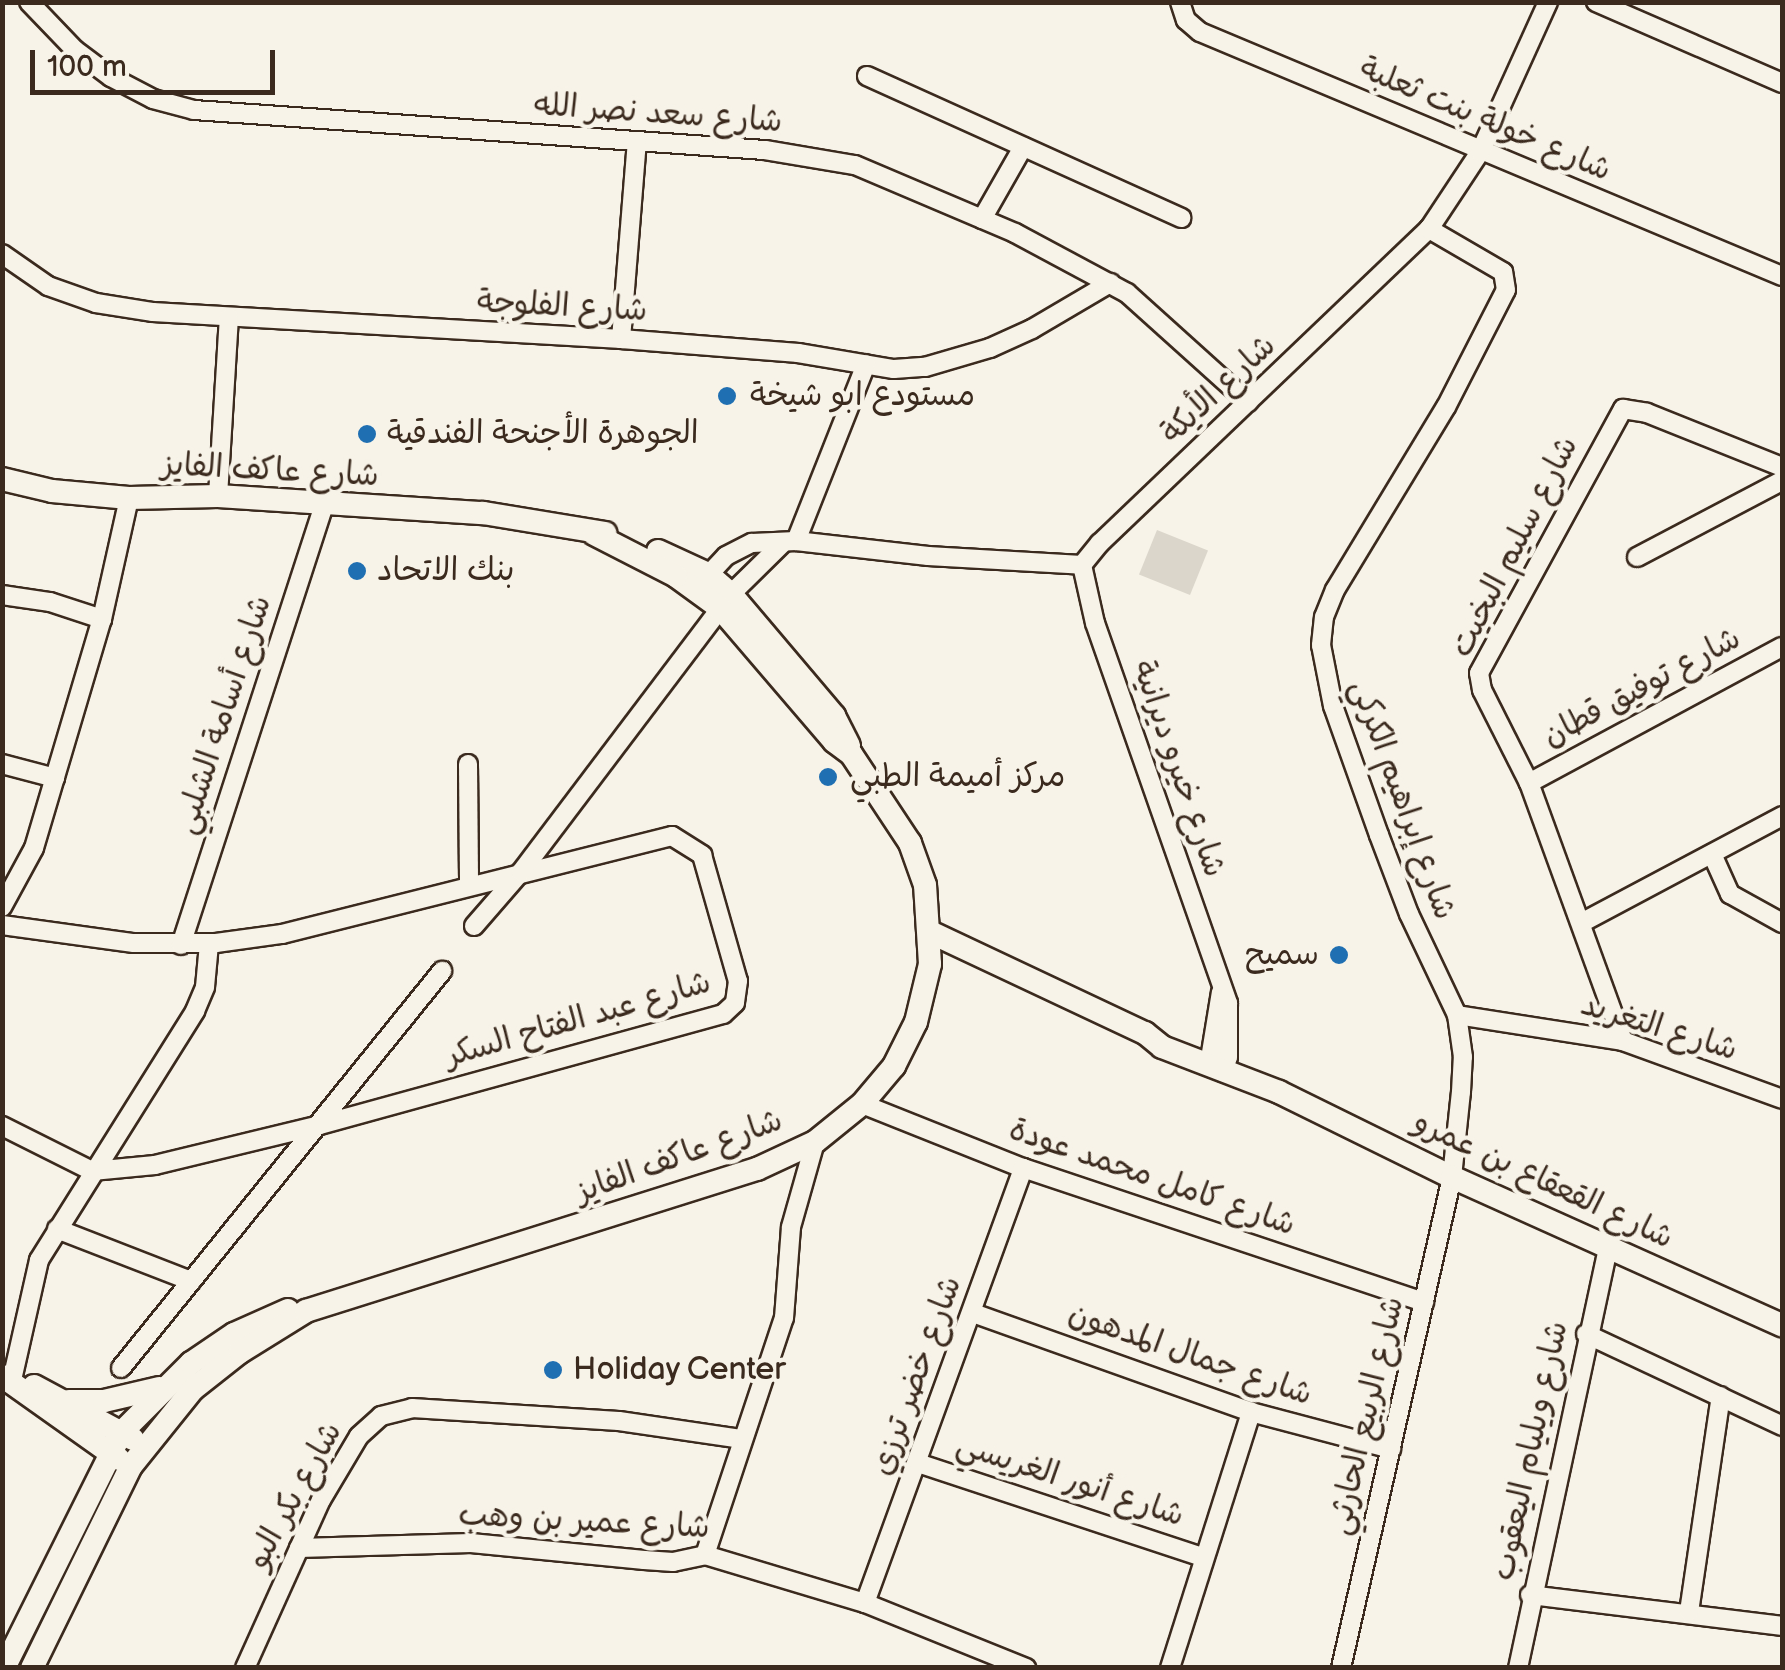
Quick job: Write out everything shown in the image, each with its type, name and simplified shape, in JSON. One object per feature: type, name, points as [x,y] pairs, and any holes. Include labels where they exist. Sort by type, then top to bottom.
[{"type":"main road","name":"شارع عاكف الفايز","points":[[2,480],[52,491],[128,498],[218,496],[482,513],[594,534],[611,533],[702,582],[726,601],[834,716],[846,734],[851,754],[876,786],[910,843],[925,885],[930,932],[930,964],[916,1022],[894,1066],[862,1104],[815,1142],[694,1191],[306,1312],[206,1378],[130,1466],[38,1662]]},
{"type":"main road","name":"شارع القعقاع بن عمرو","points":[[930,932],[1146,1033],[1166,1034],[1452,1177],[1782,1325]]},
{"type":"main road","name":"شارع عاكف الفايز","points":[[5,1663],[115,1442],[164,1387],[234,1334],[285,1311],[306,1312]]},
{"type":"main road","points":[[10,1380],[30,1384],[67,1401],[115,1442],[130,1466]]},
{"type":"main road","points":[[10,1380],[115,1442],[144,1446]]},
{"type":"main road","points":[[67,1401],[104,1401],[164,1387]]},
{"type":"street","name":"شارع سعد نصر الله","points":[[29,2],[75,50],[111,77],[153,99],[179,106],[765,150],[830,159],[897,180],[1110,283],[1162,320],[1248,402]]},
{"type":"street","name":"شارع خولة بنت ثعلبة","points":[[1180,2],[1186,20],[1200,32],[1782,276]]},
{"type":"street","name":"شارع الأيكة","points":[[1082,566],[1100,544],[1428,229],[1480,152],[1548,2]]},
{"type":"street","points":[[1596,2],[1782,83]]},
{"type":"street","points":[[867,76],[1181,218]]},
{"type":"street","points":[[622,339],[637,142]]},
{"type":"street","points":[[982,219],[1023,147]]},
{"type":"street","name":"شارع إبراهيم الكركي","points":[[1428,229],[1503,272],[1508,278],[1506,290],[1446,407],[1335,590],[1324,617],[1321,645],[1333,706],[1379,835],[1409,914],[1457,1015],[1464,1056],[1452,1177]]},
{"type":"street","name":"شارع الفلوجة","points":[[2,254],[48,286],[96,302],[229,318],[622,339],[798,353],[909,369],[958,358],[1032,329],[1110,283]]},
{"type":"street","points":[[218,496],[229,318]]},
{"type":"street","points":[[474,926],[521,872],[726,601],[790,542],[866,364]]},
{"type":"street","name":"شارع سليم البخيت","points":[[1623,1041],[1583,922],[1529,783],[1488,704],[1479,673],[1623,410],[1647,412],[1782,467]]},
{"type":"street","points":[[1637,557],[1782,480]]},
{"type":"street","points":[[2,908],[34,848],[102,618],[128,498]]},
{"type":"street","name":"شارع أسامة الشلبي","points":[[182,945],[325,503]]},
{"type":"street","points":[[702,582],[742,546],[790,542],[945,558],[1082,566]]},
{"type":"street","name":"شارع خيرو ديرانية","points":[[1082,566],[1095,623],[1228,1003],[1219,1061]]},
{"type":"street","points":[[2,595],[50,602],[102,618]]},
{"type":"street","name":"شارع توفيق قطان","points":[[1529,783],[1782,647]]},
{"type":"street","points":[[2,764],[55,778]]},
{"type":"street","points":[[468,764],[469,886]]},
{"type":"street","points":[[1583,922],[1782,816]]},
{"type":"street","name":"شارع عبد الفتاح السكر","points":[[2,925],[78,939],[209,944],[282,934],[664,836],[696,847],[738,972],[732,1009],[320,1126],[155,1165],[92,1172]]},
{"type":"street","points":[[1712,854],[1730,894],[1782,924]]},
{"type":"street","points":[[10,1380],[32,1280],[56,1229],[195,1011],[206,987],[209,944]]},
{"type":"street","points":[[121,1368],[442,971]]},
{"type":"street","name":"شارع التغريد","points":[[1457,1015],[1623,1041],[1782,1099]]},
{"type":"street","name":"شارع كامل محمد عودة","points":[[862,1104],[1023,1168],[1424,1302]]},
{"type":"street","points":[[2,1126],[92,1172]]},
{"type":"street","points":[[705,1555],[784,1318],[791,1227],[815,1142]]},
{"type":"street","name":"شارع خضر ترزي","points":[[865,1603],[1023,1168]]},
{"type":"street","name":"شارع الربيع الحارثي","points":[[1341,1668],[1452,1177]]},
{"type":"street","points":[[56,1229],[191,1281]]},
{"type":"street","name":"شارع ويليام اليعقوب","points":[[1518,1668],[1530,1595],[1608,1247]]},
{"type":"street","name":"شارع جمال المدهون","points":[[973,1312],[1251,1412],[1391,1449]]},
{"type":"street","points":[[1586,1334],[1782,1426]]},
{"type":"street","points":[[1690,1612],[1721,1396]]},
{"type":"street","name":"شارع بكر البو","points":[[245,1668],[299,1548],[359,1436],[382,1416],[396,1410],[619,1421],[741,1439]]},
{"type":"street","points":[[1170,1668],[1202,1556],[1251,1412]]},
{"type":"street","name":"شارع أنور الغريسي","points":[[918,1463],[1202,1556]]},
{"type":"street","name":"شارع عمير بن وهب","points":[[299,1548],[471,1543],[673,1562],[705,1555],[865,1603],[1026,1668]]},
{"type":"street","points":[[1530,1595],[1782,1626]]},
{"type":"shaded area","points":[[1157,530],[1208,551],[1190,595],[1139,575]]},
{"type":"place","name":"مستودع ابو شيخة","points":[[727,396]]},
{"type":"place","name":"الجوهرة الأجنحة الفندقية","points":[[367,434]]},
{"type":"place","name":"بنك الاتحاد","points":[[357,571]]},
{"type":"place","name":"مركز أميمة الطبي","points":[[828,777]]},
{"type":"place","name":"سميح","points":[[1339,955]]},
{"type":"place","name":"Holiday Center","points":[[553,1370]]}]
